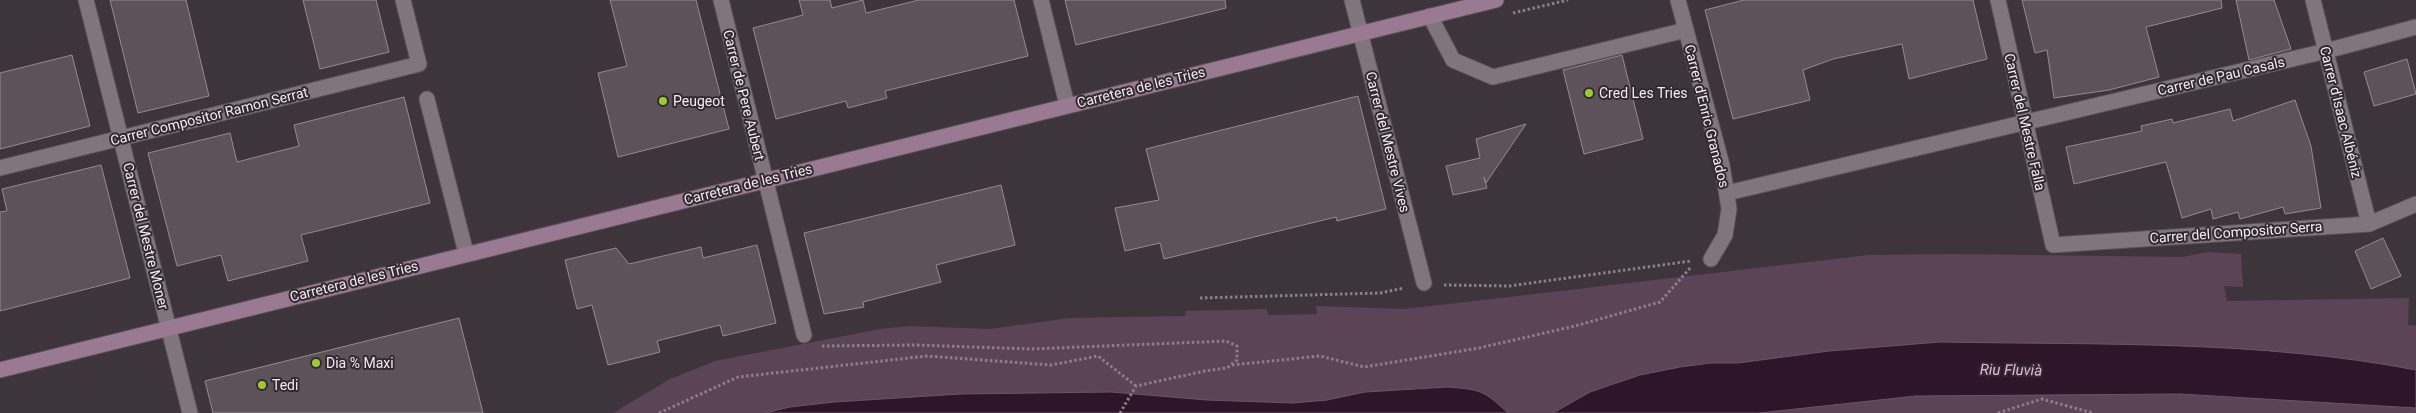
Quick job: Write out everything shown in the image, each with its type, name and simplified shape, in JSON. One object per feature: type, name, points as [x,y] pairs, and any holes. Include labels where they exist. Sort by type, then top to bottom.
[{"type":"street","name":"Carrer del Mestre Moner","points":[[86,0],[190,413]]},
{"type":"street","name":"Carrer Compositor Ramon Serrat","points":[[0,168],[419,64],[403,0]]},
{"type":"street","name":"Carrer de Pere Aubert","points":[[721,0],[804,335]]},
{"type":"street","points":[[1041,0],[1068,105]]},
{"type":"street","name":"Carrer del Mestre Vives","points":[[1352,0],[1424,283]]},
{"type":"street","name":"Carretera de les Tries","points":[[0,370],[466,253],[1496,0]]},
{"type":"street","name":"Carrer d'Enric Granados","points":[[1678,0],[1722,165],[1729,209],[1725,235],[1704,260]]},
{"type":"street","name":"Carrer del Mestre Falla","points":[[1998,0],[2053,245]]},
{"type":"street","name":"Carrer d'Isaac Albéniz","points":[[2313,0],[2369,224]]},
{"type":"street","points":[[1430,16],[1453,60],[1493,77],[1686,30]]},
{"type":"street","name":"Carrer de Pau Casals","points":[[1727,193],[2326,51],[2416,27]]},
{"type":"street","points":[[427,99],[466,253]]},
{"type":"street","name":"Carrer del Compositor Serra","points":[[2053,245],[2369,224],[2416,204]]},
{"type":"path","points":[[1200,298],[1380,294],[1424,283],[1464,287],[1510,286],[1704,260]]},
{"type":"path","points":[[1232,365],[1320,356],[1364,367],[1479,348],[1575,326],[1660,302],[1704,260]]},
{"type":"path","points":[[804,335],[824,347],[915,345],[1031,349],[1226,341],[1237,346],[1237,360],[1227,368],[1136,386],[1120,413]]},
{"type":"path","points":[[660,413],[738,377],[927,356],[1051,365],[1098,356],[1136,386]]},
{"type":"path","points":[[1998,413],[2042,399],[2093,413]]},
{"type":"shaded area","points":[[2207,252],[2241,254],[2243,287],[2224,286],[2227,301],[2409,298],[2408,325],[2416,326],[2416,413],[613,413],[670,379],[715,361],[880,329],[909,326],[990,329],[1069,318],[1185,316],[1186,311],[1267,309],[1268,315],[1317,314],[1316,306],[1405,309],[1869,255],[1950,254],[2183,257]]},
{"type":"water","name":"Riu Fluvià","points":[[1940,342],[2179,346],[2298,353],[2357,360],[2416,370],[2416,408],[2180,394],[1916,396],[1759,413],[1553,413],[1590,392],[1640,375],[1680,367],[1711,363],[1738,363],[1829,351]]},
{"type":"water","points":[[1448,387],[1481,392],[1508,413],[765,413],[790,407],[834,402],[961,394],[1111,392],[1207,400],[1293,403],[1327,400],[1365,392]]},
{"type":"building","points":[[110,0],[186,0],[209,96],[138,113]]},
{"type":"building","points":[[303,0],[376,0],[389,52],[320,69]]},
{"type":"building","name":"Peugeot","points":[[610,0],[696,0],[729,129],[618,157],[598,73],[627,66]]},
{"type":"building","points":[[799,0],[830,0],[832,8],[863,0],[866,13],[919,0],[1014,0],[1028,56],[885,91],[887,98],[848,108],[846,101],[776,119],[753,28],[803,15]]},
{"type":"building","points":[[1065,0],[1225,0],[1226,8],[1076,45]]},
{"type":"building","points":[[1744,0],[1973,0],[1987,59],[1909,79],[1902,44],[1833,59],[1803,70],[1810,100],[1733,119],[1705,10]]},
{"type":"building","points":[[2022,0],[2221,0],[2222,8],[2146,27],[2159,77],[2109,90],[2054,98],[2047,50],[2035,53]]},
{"type":"building","points":[[2236,0],[2274,0],[2291,49],[2249,60]]},
{"type":"building","points":[[72,55],[90,126],[0,149],[0,73]]},
{"type":"building","points":[[1622,55],[1643,139],[1584,154],[1563,70]]},
{"type":"building","points":[[2407,59],[2416,94],[2374,106],[2364,72]]},
{"type":"building","points":[[1358,96],[1386,209],[1337,221],[1336,217],[1164,259],[1160,243],[1125,251],[1115,208],[1159,200],[1146,149]]},
{"type":"building","points":[[404,97],[430,203],[301,235],[308,261],[228,281],[221,255],[177,266],[148,153],[230,133],[237,162],[299,146],[294,125]]},
{"type":"building","points":[[2295,100],[2311,146],[2321,208],[2285,214],[2283,207],[2240,219],[2238,212],[2213,219],[2211,209],[2182,218],[2166,162],[2074,184],[2066,147],[2142,131],[2141,126],[2172,119],[2173,123],[2230,109],[2233,121]]},
{"type":"building","points":[[1526,124],[1486,183],[1484,177],[1487,188],[1453,195],[1446,166],[1480,158],[1476,139]]},
{"type":"building","points":[[101,165],[130,278],[0,311],[0,212],[7,211],[2,189]]},
{"type":"building","points":[[1001,185],[1015,245],[936,265],[941,282],[863,302],[864,307],[824,314],[804,233]]},
{"type":"building","points":[[2383,238],[2401,276],[2371,289],[2355,251]]},
{"type":"building","points":[[757,245],[776,323],[723,336],[720,325],[657,341],[660,352],[608,365],[592,305],[577,309],[565,260],[616,248],[629,264],[701,247],[703,258]]},
{"type":"building","points":[[459,318],[483,413],[213,413],[205,381]]},
{"type":"place","name":"Cred Les Tries","points":[[1589,93]]},
{"type":"place","name":"Peugeot","points":[[663,101]]},
{"type":"place","name":"Dia % Maxi","points":[[316,363]]},
{"type":"place","name":"Tedi","points":[[262,385]]}]
